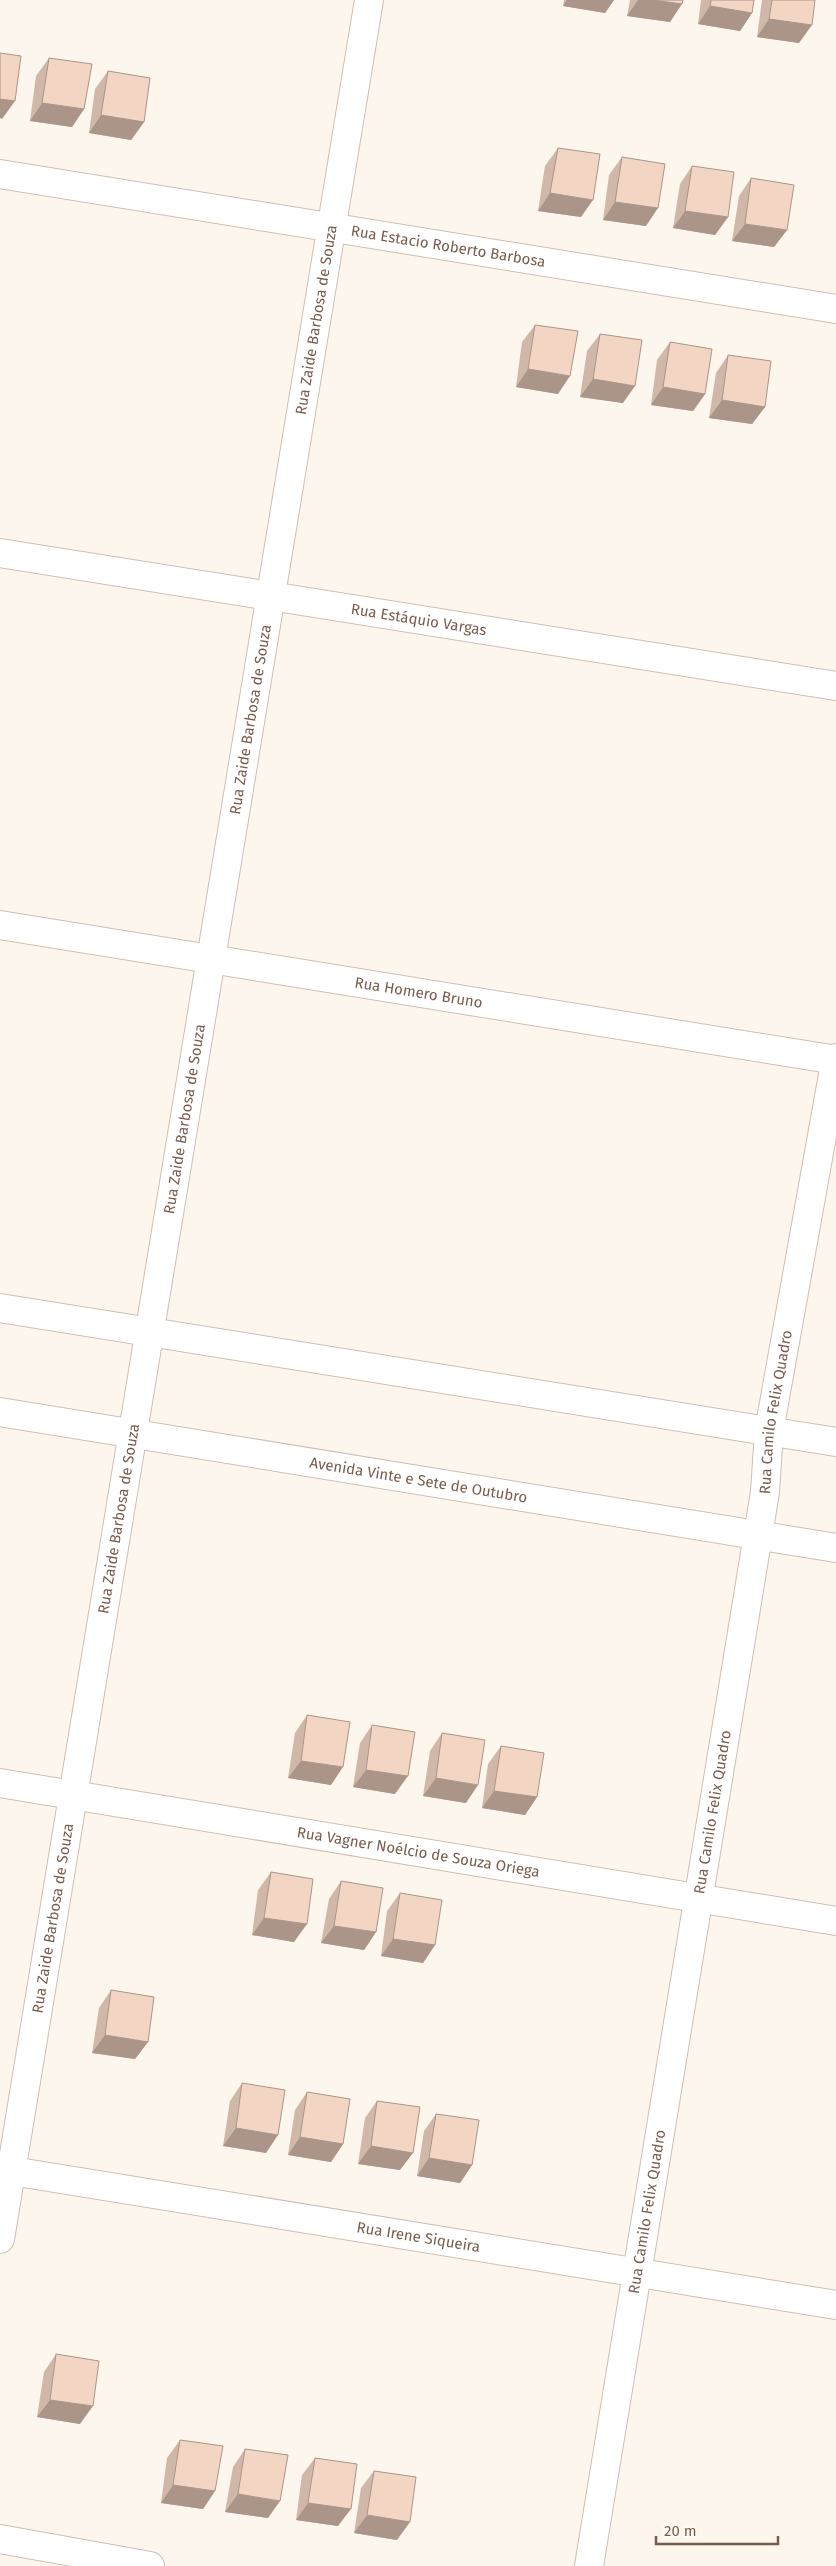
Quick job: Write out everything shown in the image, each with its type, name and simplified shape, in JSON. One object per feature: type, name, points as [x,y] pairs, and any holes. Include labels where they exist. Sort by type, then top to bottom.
[{"type":"street","name":"Rua Zaide Barbosa de Souza","points":[[0,2239],[5,2170],[72,1795],[369,0]]},
{"type":"street","name":"Rua Estacio Roberto Barbosa","points":[[0,174],[836,309]]},
{"type":"street","name":"Rua Estáquio Vargas","points":[[0,553],[836,686]]},
{"type":"street","name":"Rua Homero Bruno","points":[[0,925],[836,1059]]},
{"type":"street","name":"Rua Camilo Felix Quadro","points":[[589,2566],[765,1492],[770,1431],[836,1059]]},
{"type":"street","points":[[0,1308],[836,1442]]},
{"type":"street","name":"Avenida Vinte e Sete de Outubro","points":[[0,1412],[836,1548]]},
{"type":"street","name":"Rua Vagner Noélcio de Souza Oriega","points":[[0,1783],[836,1921]]},
{"type":"street","name":"Rua Irene Siqueira","points":[[5,2170],[836,2305]]},
{"type":"street","points":[[0,2539],[150,2566]]},
{"type":"building","points":[[653,0],[683,0],[682,4]]},
{"type":"building","points":[[711,0],[754,0],[752,13],[710,6]]},
{"type":"building","points":[[772,0],[815,0],[812,25],[769,19]]},
{"type":"building","points":[[0,53],[21,56],[15,101],[0,99]]},
{"type":"building","points":[[49,58],[92,64],[84,109],[42,103]]},
{"type":"building","points":[[108,71],[150,78],[144,122],[101,115]]},
{"type":"building","points":[[558,148],[600,154],[593,200],[550,193]]},
{"type":"building","points":[[622,157],[665,164],[658,208],[615,202]]},
{"type":"building","points":[[692,166],[734,172],[728,217],[685,211]]},
{"type":"building","points":[[751,178],[794,185],[787,230],[745,224]]},
{"type":"building","points":[[535,325],[578,331],[570,376],[528,369]]},
{"type":"building","points":[[600,334],[642,340],[635,386],[593,379]]},
{"type":"building","points":[[670,342],[712,349],[705,394],[663,387]]},
{"type":"building","points":[[728,355],[771,361],[765,407],[722,400]]},
{"type":"building","points":[[307,1715],[350,1722],[343,1767],[301,1761]]},
{"type":"building","points":[[372,1725],[415,1732],[408,1776],[366,1770]]},
{"type":"building","points":[[442,1733],[485,1740],[478,1785],[436,1778]]},
{"type":"building","points":[[501,1746],[544,1753],[537,1797],[494,1791]]},
{"type":"building","points":[[271,1872],[313,1879],[307,1924],[264,1918]]},
{"type":"building","points":[[341,1881],[383,1888],[376,1932],[334,1926]]},
{"type":"building","points":[[400,1893],[442,1900],[435,1945],[393,1939]]},
{"type":"building","points":[[111,1990],[154,1997],[148,2042],[105,2035]]},
{"type":"building","points":[[242,2083],[285,2090],[278,2135],[236,2128]]},
{"type":"building","points":[[307,2092],[350,2099],[343,2144],[300,2137]]},
{"type":"building","points":[[377,2101],[420,2107],[413,2153],[371,2146]]},
{"type":"building","points":[[436,2114],[479,2120],[472,2165],[429,2158]]},
{"type":"building","points":[[56,2354],[99,2361],[93,2406],[50,2400]]},
{"type":"building","points":[[180,2440],[223,2446],[215,2491],[173,2485]]},
{"type":"building","points":[[245,2449],[288,2455],[280,2501],[238,2494]]},
{"type":"building","points":[[315,2458],[357,2464],[351,2509],[308,2503]]},
{"type":"building","points":[[374,2471],[416,2477],[410,2522],[367,2515]]}]
